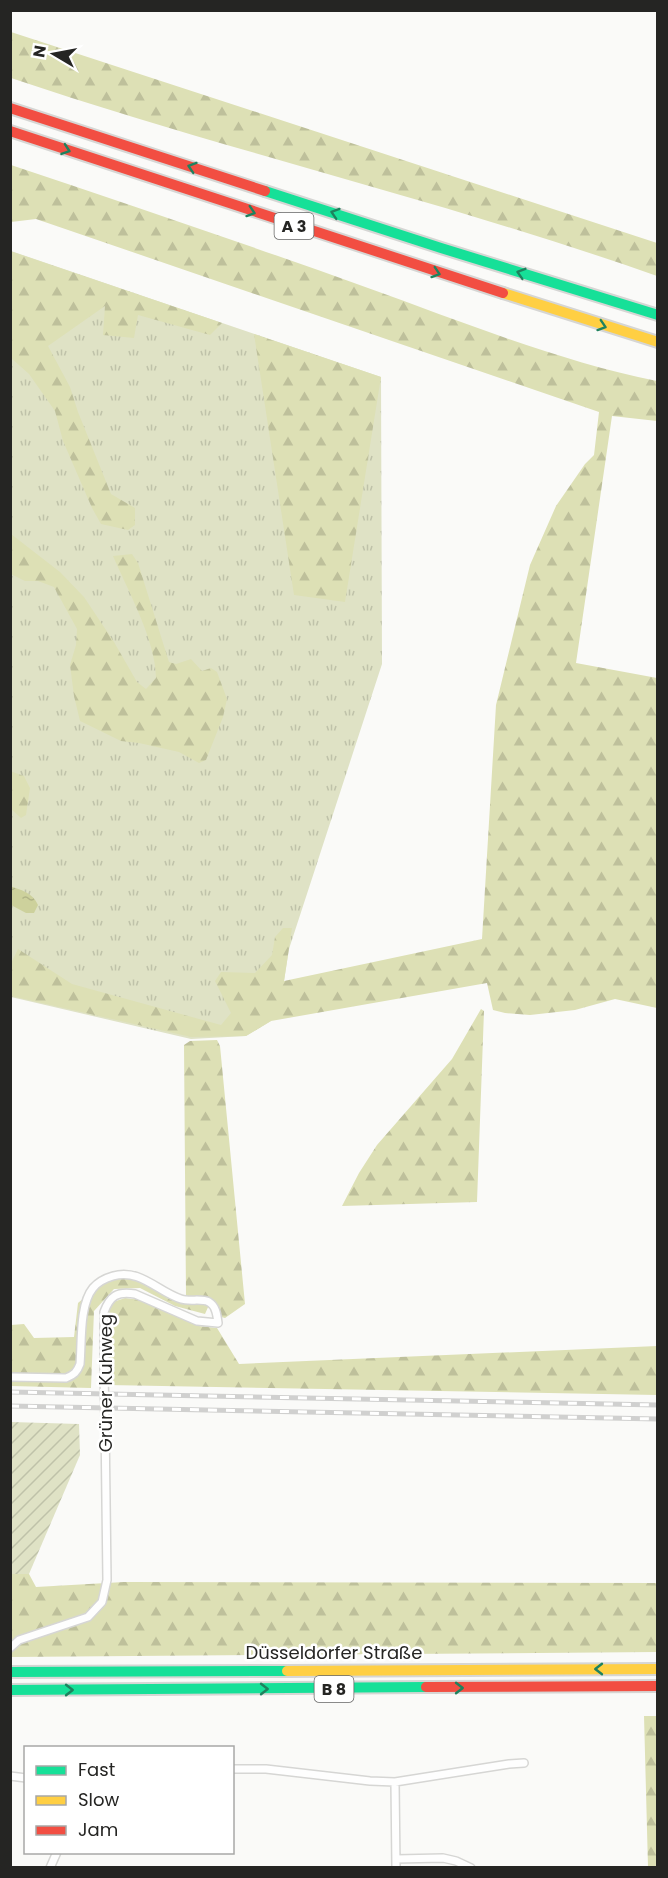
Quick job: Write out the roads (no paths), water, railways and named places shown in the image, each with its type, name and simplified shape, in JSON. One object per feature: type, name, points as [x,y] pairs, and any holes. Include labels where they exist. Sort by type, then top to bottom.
[{"type":"main road","name":"A 3","points":[[10,108],[657,315]]},
{"type":"main road","name":"A 3","points":[[10,131],[657,342]]},
{"type":"main road","name":"Düsseldorfer Straße","points":[[10,1672],[657,1668]]},
{"type":"main road","name":"Düsseldorfer Straße","points":[[10,1690],[657,1686]]},
{"type":"street","name":"Grüner Kuhweg","points":[[10,1377],[66,1378],[77,1371],[80,1365],[84,1309],[87,1299],[93,1288],[107,1278],[129,1274],[138,1276],[181,1299],[205,1301],[211,1303],[214,1308],[218,1323],[205,1323],[135,1294],[123,1292],[107,1303],[104,1312],[107,1580],[102,1602],[88,1617],[19,1640],[10,1648]]},
{"type":"street","points":[[234,1769],[266,1769],[395,1782],[524,1763]]},
{"type":"street","points":[[395,1782],[396,1868]]},
{"type":"street","points":[[50,1868],[56,1854]]},
{"type":"street","points":[[396,1859],[443,1858],[471,1868]]},
{"type":"water","points":[[10,886],[26,892],[33,898],[38,905],[34,913],[26,913],[11,905]]},
{"type":"railway","points":[[10,1392],[658,1405]]},
{"type":"railway","points":[[10,1406],[658,1419]]}]
